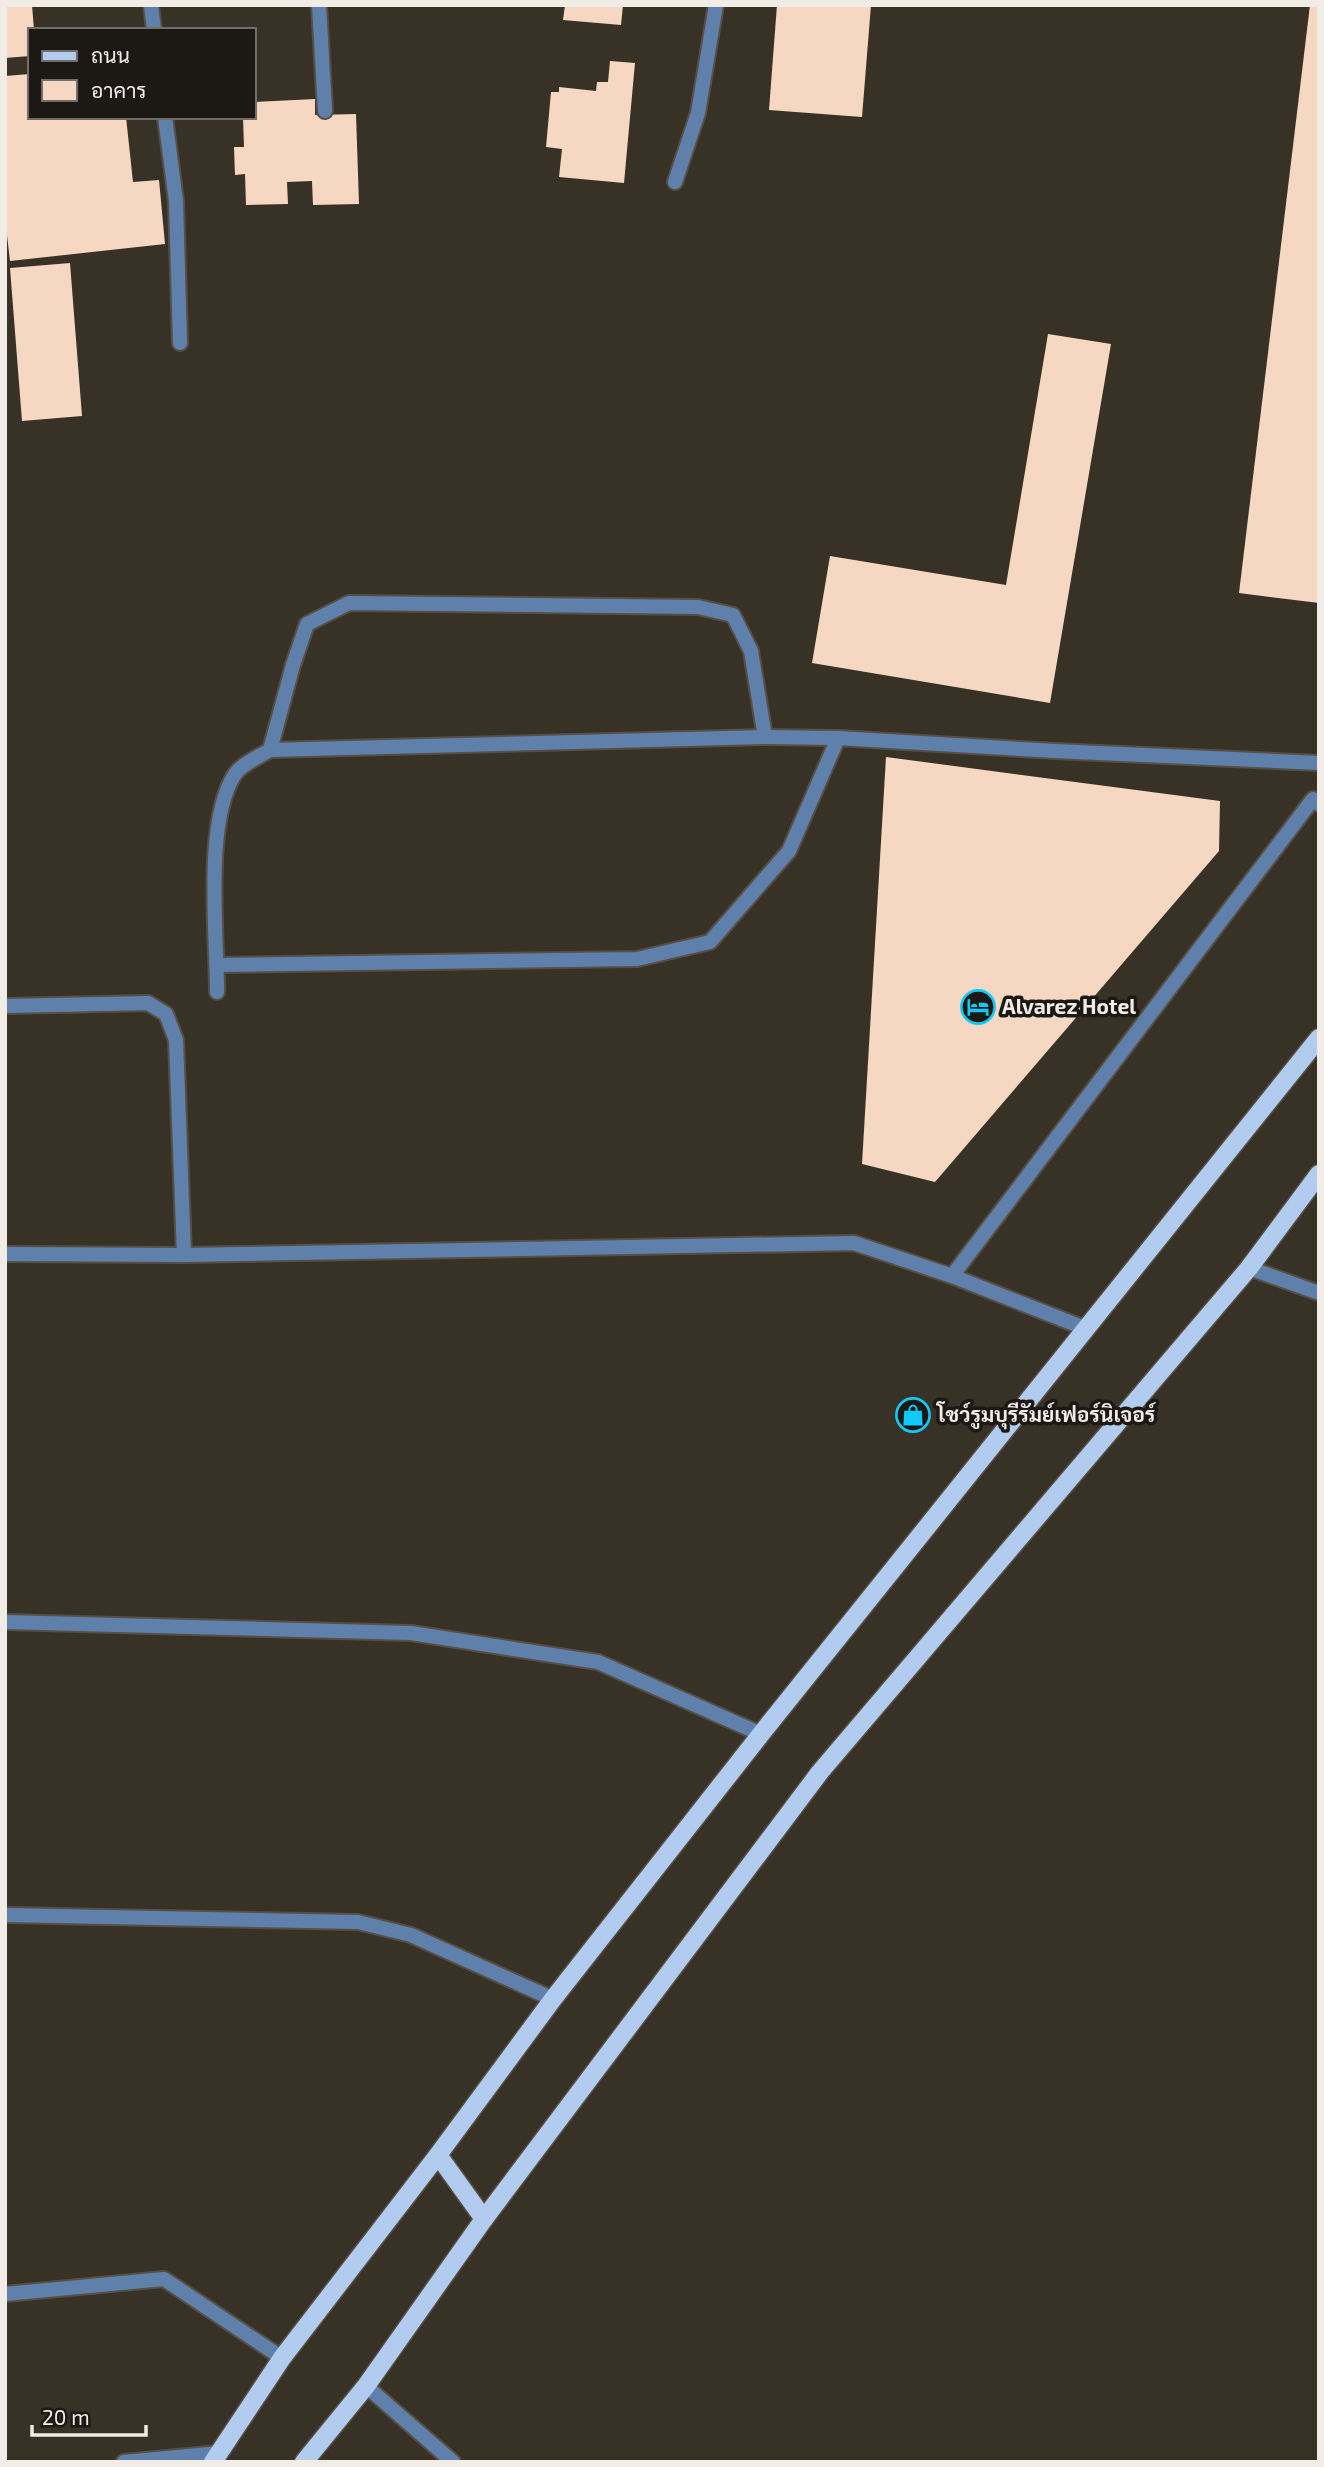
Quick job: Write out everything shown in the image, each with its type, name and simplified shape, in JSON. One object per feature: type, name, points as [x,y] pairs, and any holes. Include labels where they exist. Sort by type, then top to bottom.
[{"type":"main road","points":[[217,2458],[282,2358],[438,2155],[553,1999],[761,1734],[1319,1038]]},
{"type":"main road","points":[[304,2462],[366,2386],[484,2219],[820,1772],[1249,1268],[1319,1174]]},
{"type":"main road","points":[[438,2155],[484,2219]]},
{"type":"street","points":[[151,5],[154,28]]},
{"type":"street","points":[[320,5],[325,111]]},
{"type":"street","points":[[675,182],[698,113],[716,5]]},
{"type":"street","points":[[165,119],[176,201],[180,343]]},
{"type":"street","points":[[271,750],[293,665],[307,624],[348,603],[698,607],[733,615],[751,651],[765,737]]},
{"type":"street","points":[[217,992],[215,837],[224,798],[236,772],[271,750],[765,737],[838,738],[1319,763]]},
{"type":"street","points":[[217,965],[637,959],[710,942],[789,850],[838,738]]},
{"type":"street","points":[[952,1276],[1317,798]]},
{"type":"street","points":[[5,1006],[148,1003],[166,1014],[176,1040],[184,1255]]},
{"type":"street","points":[[5,1254],[184,1255],[854,1242],[952,1276],[1087,1329]]},
{"type":"street","points":[[1249,1268],[1319,1293]]},
{"type":"street","points":[[5,1622],[411,1633],[598,1662],[761,1734]]},
{"type":"street","points":[[5,1915],[358,1922],[411,1936],[553,1999]]},
{"type":"street","points":[[5,2294],[163,2279],[282,2358]]},
{"type":"street","points":[[366,2386],[453,2462]]},
{"type":"street","points":[[124,2462],[217,2458]]},
{"type":"building","points":[[5,5],[32,5],[34,28],[28,28],[28,56],[5,58]]},
{"type":"building","points":[[565,5],[623,5],[621,25],[563,20]]},
{"type":"building","points":[[777,5],[871,5],[862,117],[769,110]]},
{"type":"building","points":[[1310,5],[1319,5],[1319,603],[1239,593]]},
{"type":"building","points":[[610,61],[635,63],[624,183],[559,177],[562,149],[546,147],[551,92],[559,92],[559,87],[596,91],[597,82],[608,82]]},
{"type":"building","points":[[28,74],[28,119],[126,119],[133,182],[159,180],[165,244],[10,261],[5,218],[5,76]]},
{"type":"building","points":[[315,99],[315,115],[356,114],[359,204],[313,205],[312,181],[287,182],[288,204],[246,205],[245,174],[235,175],[234,147],[244,147],[243,119],[256,119],[256,102]]},
{"type":"building","points":[[70,263],[82,416],[22,421],[10,268]]},
{"type":"building","points":[[1048,334],[1111,344],[1050,703],[812,663],[830,556],[1006,585]]},
{"type":"building","name":"Alvarez Hotel","points":[[886,757],[1220,801],[1219,851],[935,1182],[862,1164]]},
{"type":"place","name":"Alvarez Hotel","points":[[978,1007]]},
{"type":"place","name":"โชว์รูมบุรีรัมย์เฟอร์นิเจอร์","points":[[913,1415]]}]
